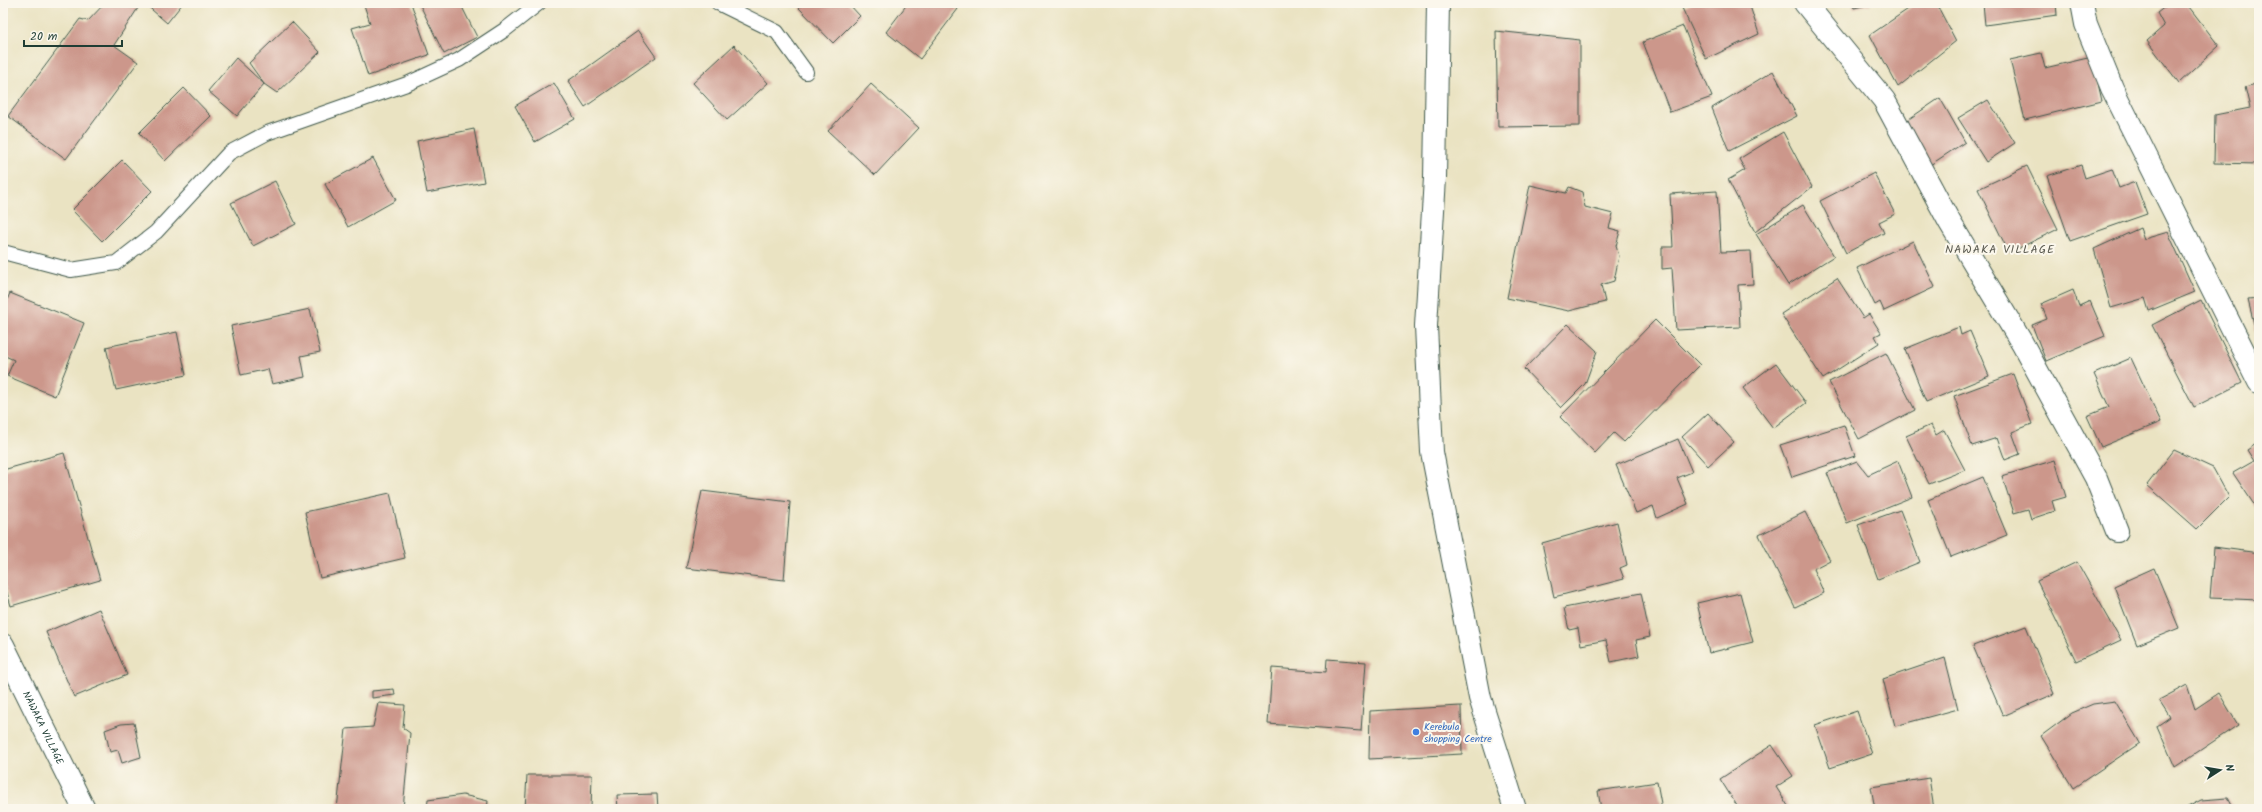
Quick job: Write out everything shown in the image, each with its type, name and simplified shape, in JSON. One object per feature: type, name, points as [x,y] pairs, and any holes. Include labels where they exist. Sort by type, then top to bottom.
[{"type":"street","points":[[1438,3],[1435,178],[1426,326],[1432,452],[1480,698],[1515,809]]},
{"type":"street","points":[[1805,3],[1884,100],[1949,221],[2022,343],[2092,471],[2117,531]]},
{"type":"street","points":[[2082,3],[2086,24],[2112,88],[2259,382]]},
{"type":"street","name":"NAWAKA VILLAGE","points":[[3,645],[84,809]]},
{"type":"lane","points":[[3,252],[71,270],[116,263],[156,232],[229,152],[267,133],[407,84],[452,63],[506,29],[539,3]]},
{"type":"lane","points":[[718,3],[777,32],[806,72]]},
{"type":"building","points":[[105,3],[133,3],[138,8],[114,45],[138,62],[66,159],[8,116],[80,19],[88,21]]},
{"type":"building","points":[[144,3],[183,3],[167,23]]},
{"type":"building","points":[[371,3],[411,3],[429,55],[368,76],[352,28],[370,23],[364,5]]},
{"type":"building","points":[[419,3],[460,3],[477,37],[444,54]]},
{"type":"building","points":[[804,3],[848,3],[860,16],[833,43],[799,8]]},
{"type":"building","points":[[908,3],[950,3],[958,9],[920,59],[886,32]]},
{"type":"building","points":[[1693,3],[1749,3],[1759,34],[1706,59],[1682,8]]},
{"type":"building","points":[[1852,3],[1871,3],[1871,4],[1854,8]]},
{"type":"building","points":[[1917,3],[1936,3],[1956,41],[1898,87],[1870,35]]},
{"type":"building","points":[[1983,3],[2056,3],[2057,15],[1985,25]]},
{"type":"building","points":[[2170,3],[2186,3],[2219,46],[2179,83],[2147,41],[2164,26],[2157,13]]},
{"type":"building","points":[[292,22],[320,52],[277,93],[264,84],[249,63]]},
{"type":"building","points":[[1683,26],[1712,97],[1670,112],[1643,42]]},
{"type":"building","points":[[638,31],[656,57],[585,107],[568,81]]},
{"type":"building","points":[[1496,31],[1580,40],[1580,126],[1498,127]]},
{"type":"building","points":[[734,45],[768,83],[727,120],[693,83]]},
{"type":"building","points":[[2041,53],[2045,68],[2092,57],[2102,101],[2025,120],[2010,60]]},
{"type":"building","points":[[236,58],[264,84],[237,116],[208,91]]},
{"type":"building","points":[[1773,71],[1797,116],[1729,151],[1712,108]]},
{"type":"building","points":[[554,83],[575,119],[535,142],[515,106]]},
{"type":"building","points":[[2259,83],[2259,164],[2214,163],[2215,115],[2250,108],[2245,87]]},
{"type":"building","points":[[871,84],[919,128],[875,175],[828,131]]},
{"type":"building","points":[[184,88],[211,116],[165,161],[139,133]]},
{"type":"building","points":[[1940,98],[1965,142],[1930,165],[1903,123]]},
{"type":"building","points":[[1988,100],[2015,143],[1986,162],[1958,118]]},
{"type":"building","points":[[474,129],[484,182],[427,193],[417,141]]},
{"type":"building","points":[[1783,132],[1812,187],[1755,232],[1728,180],[1745,170],[1739,159]]},
{"type":"building","points":[[373,158],[396,200],[348,227],[325,184]]},
{"type":"building","points":[[122,160],[152,191],[102,241],[72,210]]},
{"type":"building","points":[[2081,165],[2085,178],[2112,169],[2119,188],[2135,182],[2147,214],[2070,241],[2047,176]]},
{"type":"building","points":[[2027,166],[2058,229],[2009,253],[1978,189]]},
{"type":"building","points":[[1874,173],[1895,214],[1879,222],[1884,233],[1846,253],[1820,201]]},
{"type":"building","points":[[275,181],[296,224],[253,246],[231,203]]},
{"type":"building","points":[[1530,185],[1566,193],[1569,187],[1582,192],[1585,207],[1613,214],[1609,228],[1620,231],[1616,246],[1619,256],[1614,281],[1601,285],[1605,302],[1569,311],[1507,298]]},
{"type":"building","points":[[1717,191],[1721,252],[1751,251],[1753,284],[1738,285],[1740,327],[1676,330],[1672,268],[1662,269],[1662,247],[1673,247],[1670,194]]},
{"type":"building","points":[[1803,205],[1834,256],[1788,285],[1756,234]]},
{"type":"building","points":[[2140,228],[2144,239],[2168,232],[2195,292],[2149,311],[2145,298],[2111,308],[2094,249]]},
{"type":"building","points":[[1913,241],[1935,287],[1884,311],[1880,302],[1875,305],[1857,268]]},
{"type":"building","points":[[1837,278],[1863,318],[1869,314],[1881,333],[1875,336],[1879,343],[1823,379],[1781,314]]},
{"type":"building","points":[[2073,290],[2079,306],[2090,301],[2105,336],[2046,361],[2032,325],[2047,319],[2041,304]]},
{"type":"building","points":[[10,293],[84,323],[55,396],[7,376],[14,360],[3,355],[3,310]]},
{"type":"building","points":[[2259,299],[2259,340],[2258,340],[2248,300]]},
{"type":"building","points":[[2201,300],[2242,383],[2194,407],[2152,325]]},
{"type":"building","points":[[310,309],[320,352],[301,356],[305,377],[272,384],[268,369],[241,375],[231,326]]},
{"type":"building","points":[[1655,320],[1700,365],[1624,442],[1614,433],[1595,453],[1560,417]]},
{"type":"building","points":[[1568,324],[1597,351],[1585,384],[1561,408],[1524,369]]},
{"type":"building","points":[[1959,327],[1961,335],[1970,331],[1989,376],[1926,402],[1905,349]]},
{"type":"building","points":[[177,332],[186,375],[116,390],[106,347]]},
{"type":"building","points":[[1886,353],[1915,410],[1859,439],[1829,382]]},
{"type":"building","points":[[2131,358],[2161,422],[2101,447],[2087,416],[2109,407],[2094,374]]},
{"type":"building","points":[[1776,363],[1806,403],[1773,428],[1743,388]]},
{"type":"building","points":[[2013,374],[2032,424],[2012,432],[2020,454],[2005,460],[1997,438],[1972,446],[1954,396]]},
{"type":"building","points":[[1708,413],[1734,442],[1708,466],[1682,437]]},
{"type":"building","points":[[1844,425],[1855,456],[1792,477],[1780,445]]},
{"type":"building","points":[[1931,425],[1936,435],[1944,430],[1965,470],[1929,484],[1906,436]]},
{"type":"building","points":[[1678,439],[1692,472],[1677,478],[1688,504],[1657,518],[1653,506],[1636,513],[1616,465]]},
{"type":"building","points":[[2259,442],[2259,512],[2233,473],[2254,461],[2247,450]]},
{"type":"building","points":[[2174,450],[2213,468],[2229,497],[2197,529],[2147,485]]},
{"type":"building","points":[[64,453],[100,580],[11,606],[3,579],[3,470]]},
{"type":"building","points":[[2055,460],[2066,497],[2052,501],[2055,511],[2031,519],[2028,509],[2014,513],[2002,476]]},
{"type":"building","points":[[1857,461],[1868,475],[1898,461],[1912,497],[1847,523],[1827,473]]},
{"type":"building","points":[[1983,477],[2007,535],[1951,557],[1928,500]]},
{"type":"building","points":[[702,491],[790,502],[784,580],[686,568]]},
{"type":"building","points":[[390,493],[405,558],[320,578],[305,512]]},
{"type":"building","points":[[1900,510],[1920,562],[1878,579],[1858,525]]},
{"type":"building","points":[[1805,512],[1830,560],[1813,569],[1824,593],[1795,607],[1759,535]]},
{"type":"building","points":[[1617,522],[1627,565],[1620,568],[1624,579],[1554,597],[1542,543]]},
{"type":"building","points":[[2214,547],[2259,553],[2259,600],[2210,598]]},
{"type":"building","points":[[2077,562],[2121,640],[2076,661],[2037,581]]},
{"type":"building","points":[[2154,568],[2179,628],[2137,645],[2114,586]]},
{"type":"building","points":[[1641,593],[1650,637],[1636,640],[1639,656],[1611,662],[1606,640],[1581,645],[1578,628],[1569,630],[1564,608]]},
{"type":"building","points":[[1740,593],[1753,642],[1709,653],[1697,603]]},
{"type":"building","points":[[99,609],[127,675],[74,697],[46,632]]},
{"type":"building","points":[[2026,626],[2054,694],[2003,716],[1973,646]]},
{"type":"building","points":[[1945,658],[1958,709],[1895,726],[1883,679]]},
{"type":"building","points":[[1327,659],[1366,662],[1361,731],[1268,724],[1272,668],[1326,672]]},
{"type":"building","points":[[2187,685],[2195,709],[2219,693],[2238,725],[2175,767],[2157,726],[2170,717],[2159,700]]},
{"type":"building","points":[[394,689],[395,695],[372,698],[372,691]]},
{"type":"building","points":[[2115,701],[2140,743],[2073,788],[2041,736],[2072,713],[2093,704]]},
{"type":"building","points":[[378,703],[405,705],[403,728],[410,733],[403,809],[337,809],[346,729],[373,727]]},
{"type":"building","name":"Kerebula shopping Centre","points":[[1461,706],[1462,754],[1369,759],[1370,711]]},
{"type":"building","points":[[1857,711],[1872,754],[1830,768],[1815,725]]},
{"type":"building","points":[[134,723],[141,757],[122,763],[118,750],[110,752],[105,730],[121,724]]},
{"type":"building","points":[[1772,745],[1793,776],[1776,787],[1790,809],[1739,809],[1720,779]]},
{"type":"building","points":[[527,775],[592,775],[591,809],[525,809]]},
{"type":"building","points":[[1929,778],[1934,809],[1875,809],[1871,787]]},
{"type":"building","points":[[1657,782],[1662,809],[1601,809],[1598,791]]},
{"type":"building","points":[[657,794],[658,809],[618,809],[617,795]]},
{"type":"building","points":[[463,795],[488,801],[487,809],[427,809],[428,800]]},
{"type":"building","points":[[2228,798],[2234,809],[2184,809],[2201,800]]},
{"type":"place","name":"Kerebula shopping Centre","points":[[1416,732]]},
{"type":"district","name":"NAWAKA VILLAGE","points":[[2000,249]]}]
